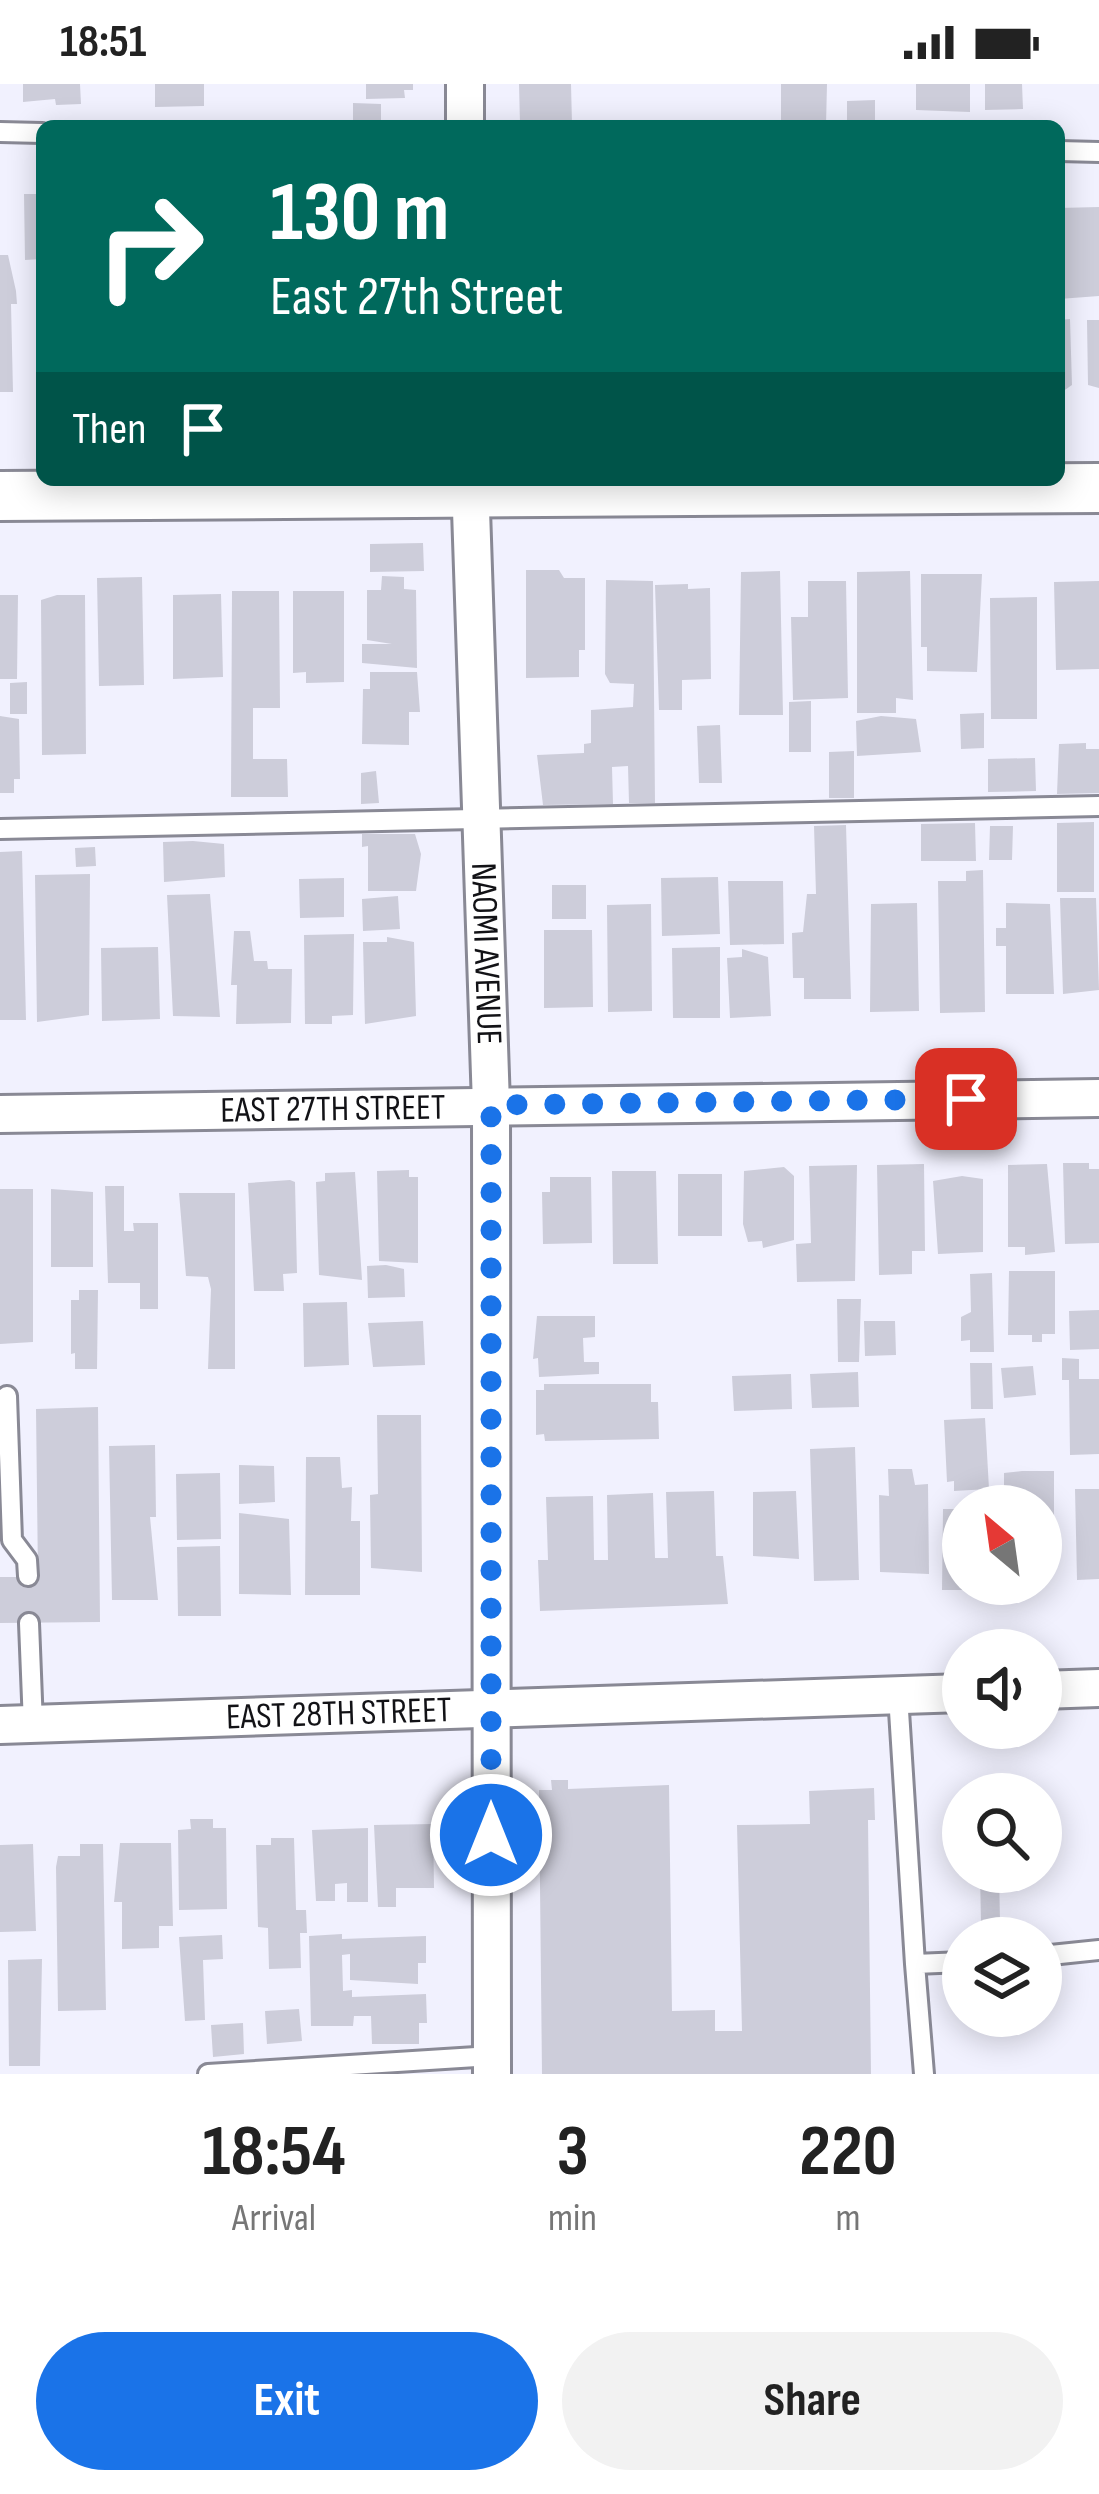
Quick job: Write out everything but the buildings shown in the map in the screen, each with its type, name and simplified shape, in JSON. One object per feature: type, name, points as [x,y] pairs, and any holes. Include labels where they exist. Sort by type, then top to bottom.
[{"type":"street","points":[[464,84],[465,120]]},
{"type":"street","points":[[0,496],[471,487],[1099,488]]},
{"type":"street","name":"NAOMI AVENUE","points":[[471,487],[491,1105],[492,2065]]},
{"type":"street","name":"EAST 27TH STREET","points":[[0,1114],[1099,1098]]},
{"type":"street","points":[[1062,1689],[1099,1688]]},
{"type":"street","name":"EAST 28TH STREET","points":[[16,1725],[942,1694]]},
{"type":"lane","points":[[0,133],[36,133]]},
{"type":"lane","points":[[1065,151],[1099,152]]},
{"type":"lane","points":[[0,829],[1099,806]]},
{"type":"lane","points":[[8,1396],[12,1540],[27,1560],[28,1576]]},
{"type":"lane","points":[[16,1725],[29,1623]]},
{"type":"lane","points":[[898,1695],[925,2074]]},
{"type":"lane","points":[[1062,1954],[1099,1950]]},
{"type":"lane","points":[[915,1964],[942,1963]]},
{"type":"lane","points":[[208,2074],[492,2065]]},
{"type":"route","points":[[491,1835],[491,1105],[966,1099]]}]
